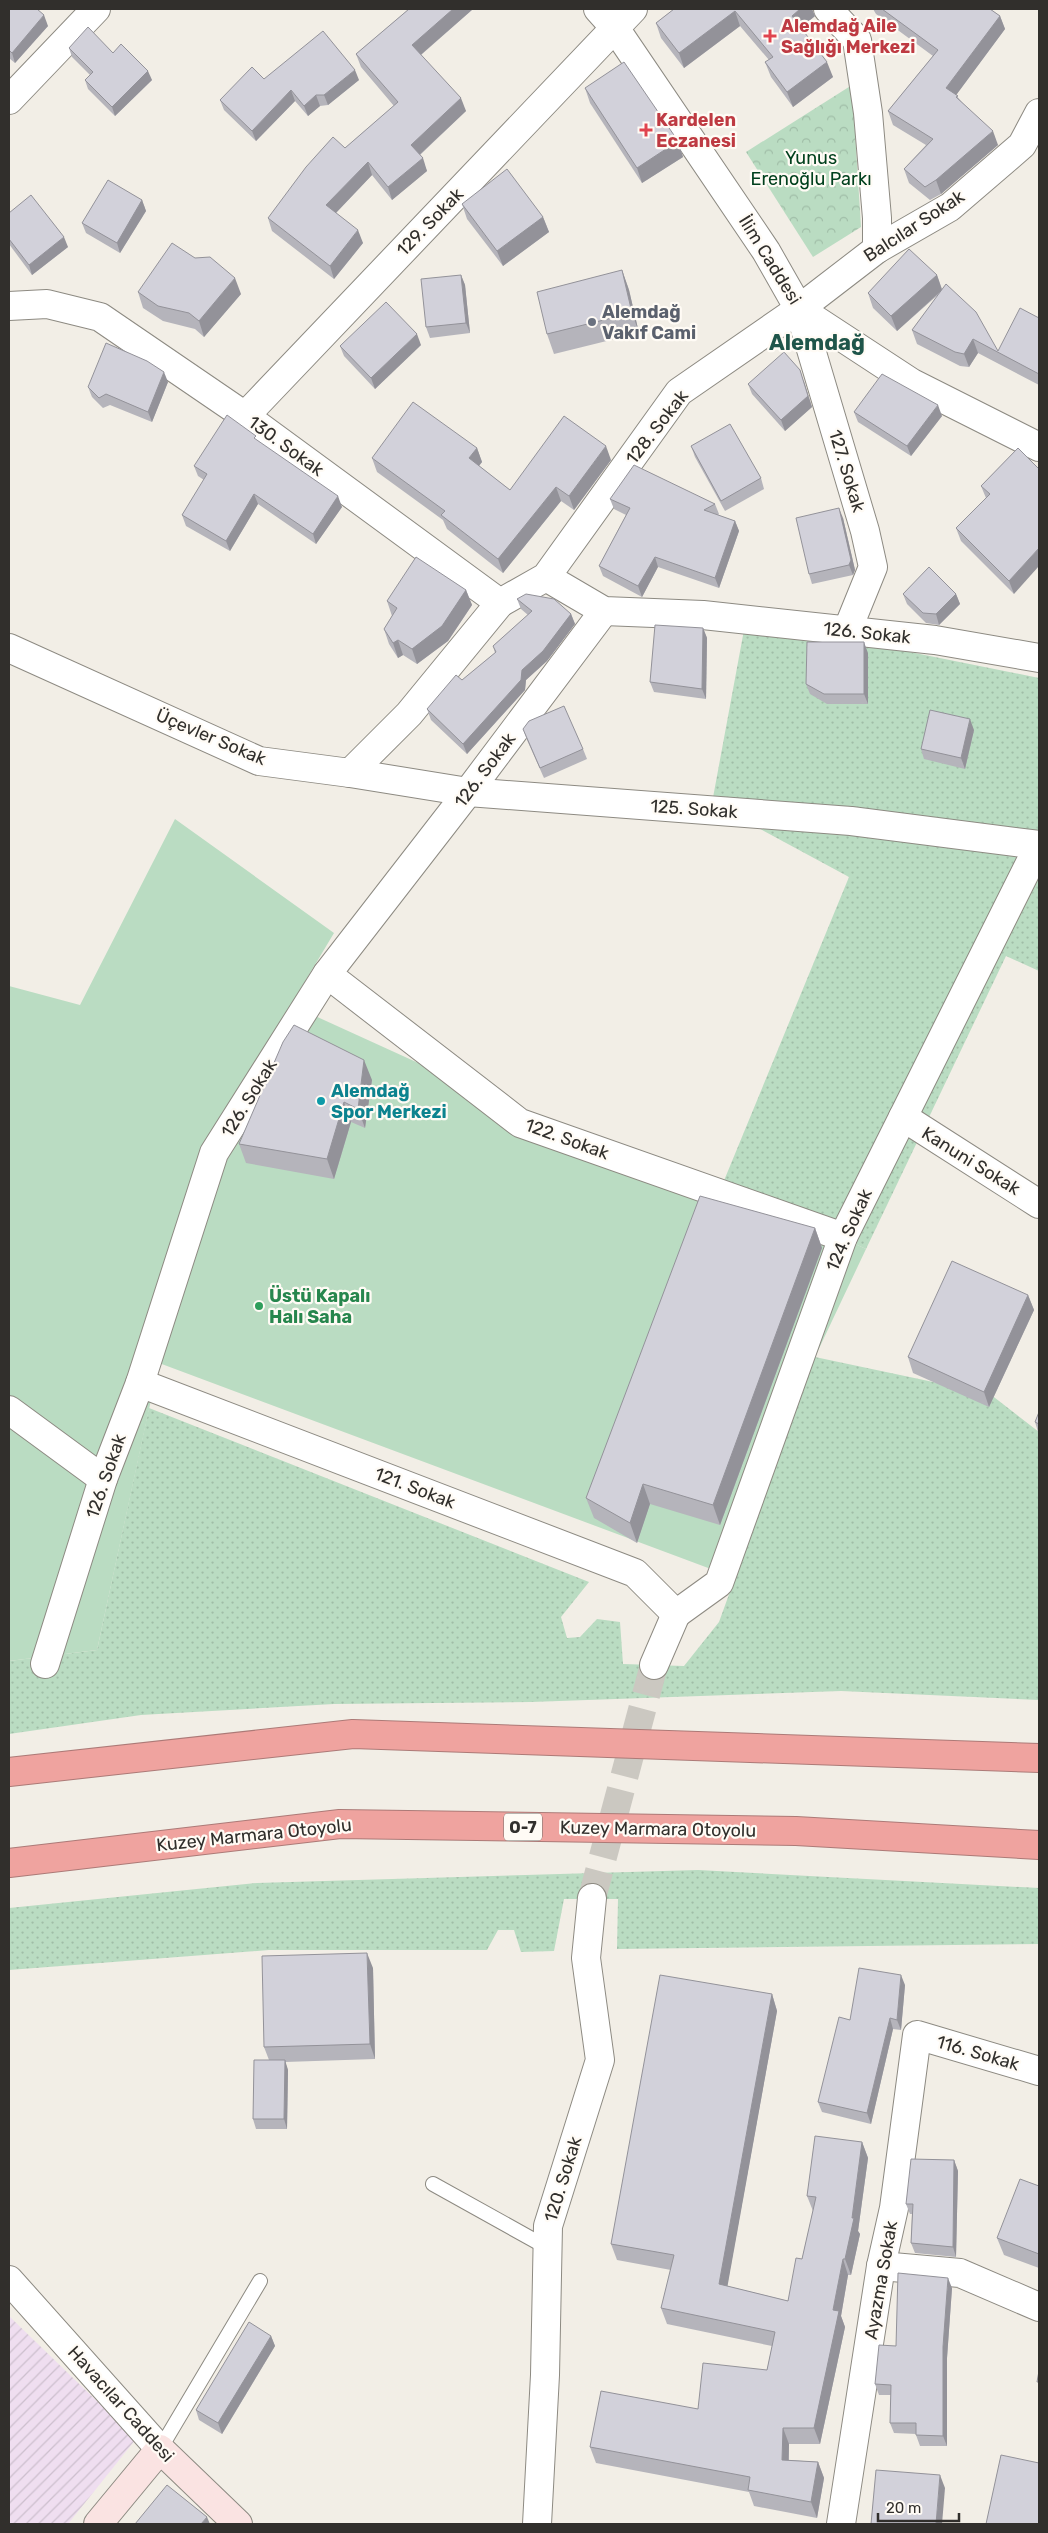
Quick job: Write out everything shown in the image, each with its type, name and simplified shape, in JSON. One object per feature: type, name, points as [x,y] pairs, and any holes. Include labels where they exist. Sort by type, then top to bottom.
[{"type":"highway","points":[[9,1772],[353,1734],[1039,1758]]},
{"type":"highway","name":"Kuzey Marmara Otoyolu","points":[[9,1863],[340,1824],[796,1831],[1039,1845]]},
{"type":"street","points":[[9,100],[96,9]]},
{"type":"street","points":[[828,9],[857,40],[868,113],[878,218],[877,249]]},
{"type":"street","name":"İlim Caddesi","points":[[615,15],[766,251],[799,309],[912,383],[1039,447]]},
{"type":"street","name":"129. Sokak","points":[[245,416],[615,15]]},
{"type":"street","name":"Balcılar Sokak","points":[[799,309],[877,249],[950,207],[1022,145],[1039,113]]},
{"type":"street","name":"130. Sokak","points":[[9,306],[47,304],[100,317],[245,416],[500,604]]},
{"type":"street","name":"128. Sokak","points":[[546,577],[679,392],[799,309]]},
{"type":"street","name":"127. Sokak","points":[[799,309],[866,531],[873,567],[847,631]]},
{"type":"street","points":[[350,773],[408,714],[500,604],[546,577]]},
{"type":"street","name":"126. Sokak","points":[[546,577],[604,611],[703,615],[935,640],[1039,658]]},
{"type":"street","name":"126. Sokak","points":[[45,1664],[103,1479],[140,1383],[214,1153],[327,974],[468,792],[604,611]]},
{"type":"street","name":"Üçevler Sokak","points":[[9,648],[259,761],[350,773]]},
{"type":"street","name":"125. Sokak","points":[[350,773],[468,792],[851,821],[1039,845]]},
{"type":"street","name":"124. Sokak","points":[[676,1614],[718,1582],[843,1237],[1039,845]]},
{"type":"street","name":"122. Sokak","points":[[327,974],[520,1123],[843,1237]]},
{"type":"street","name":"Kanuni Sokak","points":[[903,1118],[1039,1204]]},
{"type":"street","name":"121. Sokak","points":[[140,1383],[635,1573],[676,1614]]},
{"type":"street","points":[[9,1410],[103,1479]]},
{"type":"street","points":[[654,1665],[676,1614]]},
{"type":"street","name":"120. Sokak","points":[[537,2524],[545,2375],[548,2226],[600,2060],[586,1958],[592,1898]]},
{"type":"street","name":"116. Sokak","points":[[917,2035],[1039,2071]]},
{"type":"street","name":"Ayazma Sokak","points":[[842,2524],[881,2266],[894,2208],[917,2035]]},
{"type":"street","points":[[881,2266],[960,2273],[1039,2307]]},
{"type":"street","name":"Havacılar Caddesi","points":[[9,2280],[160,2448],[238,2524]]},
{"type":"street","points":[[98,2524],[160,2448]]},
{"type":"lane","points":[[432,2184],[548,2248]]},
{"type":"lane","points":[[160,2448],[260,2281]]},
{"type":"shaded area","points":[[9,2316],[136,2439],[68,2524],[9,2524]]},
{"type":"green space","name":"Yunus Erenoğlu Parkı","points":[[852,85],[861,227],[813,257],[746,152]]},
{"type":"green space","points":[[746,619],[1039,678],[1039,971],[1006,956],[866,1249],[723,1183],[849,877],[712,803]]},
{"type":"green space","points":[[175,819],[334,933],[291,1005],[537,1117],[723,1183],[866,1249],[815,1357],[735,1578],[159,1363],[97,1650],[9,1661],[9,986],[80,1005]]},
{"type":"green space","points":[[815,1357],[990,1394],[1039,1432],[1039,1700],[841,1691],[531,1702],[334,1704],[141,1715],[9,1734],[9,1661],[97,1650],[149,1408],[589,1582],[561,1617],[567,1638],[580,1637],[597,1619],[620,1622],[623,1664],[684,1666],[719,1622]]},
{"type":"green space","points":[[698,1870],[1039,1888],[1039,1944],[617,1949],[618,1899],[564,1899],[554,1951],[521,1952],[514,1930],[498,1930],[487,1950],[269,1950],[9,1970],[9,1908],[257,1883]]},
{"type":"building","points":[[9,9],[37,9],[44,15],[12,53],[9,50]]},
{"type":"building","points":[[409,9],[453,9],[412,45],[461,98],[411,145],[423,158],[388,187],[368,162],[326,205],[358,230],[330,266],[268,218],[306,167],[333,137],[345,148],[398,102],[356,54]]},
{"type":"building","points":[[674,9],[800,9],[792,16],[827,62],[787,92],[765,62],[773,57],[735,11],[679,53],[656,23]]},
{"type":"building","points":[[882,9],[990,9],[1000,16],[946,88],[958,96],[956,97],[993,131],[936,180],[925,187],[904,169],[933,139],[888,111],[938,50]]},
{"type":"building","points":[[88,27],[113,53],[121,44],[148,71],[112,107],[85,80],[93,72],[69,48]]},
{"type":"building","points":[[323,31],[355,70],[324,95],[316,95],[304,106],[291,90],[252,131],[220,100],[252,67],[264,79]]},
{"type":"building","points":[[624,62],[678,141],[637,168],[585,88]]},
{"type":"building","points":[[507,169],[543,217],[497,251],[462,204]]},
{"type":"building","points":[[108,180],[142,200],[117,243],[82,223]]},
{"type":"building","points":[[31,195],[64,237],[29,265],[9,239],[9,213]]},
{"type":"building","points":[[172,243],[195,258],[210,257],[235,278],[199,321],[189,313],[158,306],[138,292]]},
{"type":"building","points":[[909,249],[937,275],[891,316],[868,293]]},
{"type":"building","points":[[622,270],[632,313],[547,334],[537,292]]},
{"type":"building","points":[[461,275],[466,323],[426,327],[421,279]]},
{"type":"building","points":[[946,284],[976,312],[998,351],[1020,308],[1039,318],[1039,374],[973,339],[964,354],[955,352],[912,330]]},
{"type":"building","points":[[386,302],[417,334],[371,378],[340,346]]},
{"type":"building","points":[[106,343],[147,361],[164,372],[148,412],[106,394],[99,398],[88,387]]},
{"type":"building","points":[[784,352],[800,370],[808,396],[781,420],[748,384]]},
{"type":"building","points":[[882,374],[938,405],[907,446],[854,412]]},
{"type":"building","points":[[413,402],[477,448],[469,458],[510,490],[564,416],[606,446],[569,496],[556,487],[498,559],[441,515],[445,511],[372,458]]},
{"type":"building","points":[[227,415],[256,436],[254,438],[338,496],[313,534],[254,494],[226,541],[182,515],[207,474],[194,466]]},
{"type":"building","points":[[730,424],[761,478],[721,501],[691,446]]},
{"type":"building","points":[[1018,448],[1039,469],[1039,548],[1009,581],[956,528],[990,494],[981,486]]},
{"type":"building","points":[[634,465],[715,504],[704,510],[735,521],[715,578],[655,557],[638,586],[599,566],[630,508],[610,499]]},
{"type":"building","points":[[839,508],[851,560],[849,565],[809,574],[796,518]]},
{"type":"building","points":[[416,557],[466,590],[442,626],[412,649],[398,640],[393,643],[384,629],[397,608],[387,601]]},
{"type":"building","points":[[929,567],[956,594],[936,614],[923,613],[903,594]]},
{"type":"building","points":[[526,594],[554,599],[571,614],[543,651],[522,670],[521,680],[463,744],[427,709],[456,675],[462,680],[496,652],[493,646],[532,611],[517,599]]},
{"type":"building","points":[[655,625],[703,628],[702,689],[650,682]]},
{"type":"building","points":[[807,642],[864,642],[864,694],[824,694],[806,684]]},
{"type":"building","points":[[564,706],[583,749],[540,768],[523,729],[529,721]]},
{"type":"building","points":[[930,710],[970,719],[961,758],[921,749]]},
{"type":"building","name":"Alemdağ Spor Merkezi","points":[[294,1025],[364,1060],[358,1109],[344,1102],[327,1159],[239,1144],[283,1042]]},
{"type":"building","points":[[700,1196],[815,1228],[713,1505],[643,1484],[630,1523],[586,1498]]},
{"type":"building","points":[[952,1261],[1028,1295],[984,1392],[908,1357]]},
{"type":"building","points":[[1039,1412],[1039,1424],[1035,1422]]},
{"type":"building","points":[[367,1953],[370,2044],[264,2047],[262,1956]]},
{"type":"building","points":[[859,1968],[901,1975],[897,2020],[890,2018],[867,2113],[818,2102],[839,2017],[850,2020]]},
{"type":"building","points":[[660,1975],[772,1994],[719,2284],[788,2301],[796,2258],[802,2259],[816,2197],[807,2196],[815,2136],[862,2142],[852,2218],[854,2218],[845,2259],[843,2259],[833,2310],[839,2311],[814,2428],[783,2428],[782,2460],[818,2462],[811,2502],[748,2490],[750,2477],[590,2447],[601,2391],[698,2409],[703,2363],[767,2370],[775,2332],[661,2308],[674,2255],[611,2244]]},
{"type":"building","points":[[254,2060],[285,2060],[284,2119],[253,2119]]},
{"type":"building","points":[[911,2159],[954,2160],[953,2247],[911,2243],[913,2204],[906,2204]]},
{"type":"building","points":[[1020,2179],[1039,2186],[1039,2254],[997,2238]]},
{"type":"building","points":[[898,2273],[948,2278],[943,2347],[943,2436],[916,2435],[916,2423],[890,2423],[891,2385],[875,2384],[879,2345],[896,2346]]},
{"type":"building","points":[[249,2322],[271,2336],[218,2423],[196,2410]]},
{"type":"building","points":[[1001,2455],[1039,2463],[1039,2524],[986,2524]]},
{"type":"building","points":[[876,2470],[940,2475],[936,2524],[871,2524]]},
{"type":"building","points":[[167,2485],[207,2517],[201,2524],[135,2524]]},
{"type":"tunnel","points":[[592,1898],[654,1665]]},
{"type":"place","name":"Alemdağ Aile Sağlığı Merkezi","points":[[770,36]]},
{"type":"place","name":"Kardelen Eczanesi","points":[[646,130]]},
{"type":"place","name":"Alemdağ Vakıf Cami","points":[[592,322]]},
{"type":"place","name":"Alemdağ Spor Merkezi","points":[[321,1101]]},
{"type":"place","name":"Üstü Kapalı Halı Saha","points":[[259,1306]]},
{"type":"district","name":"Alemdağ","points":[[817,342]]}]
